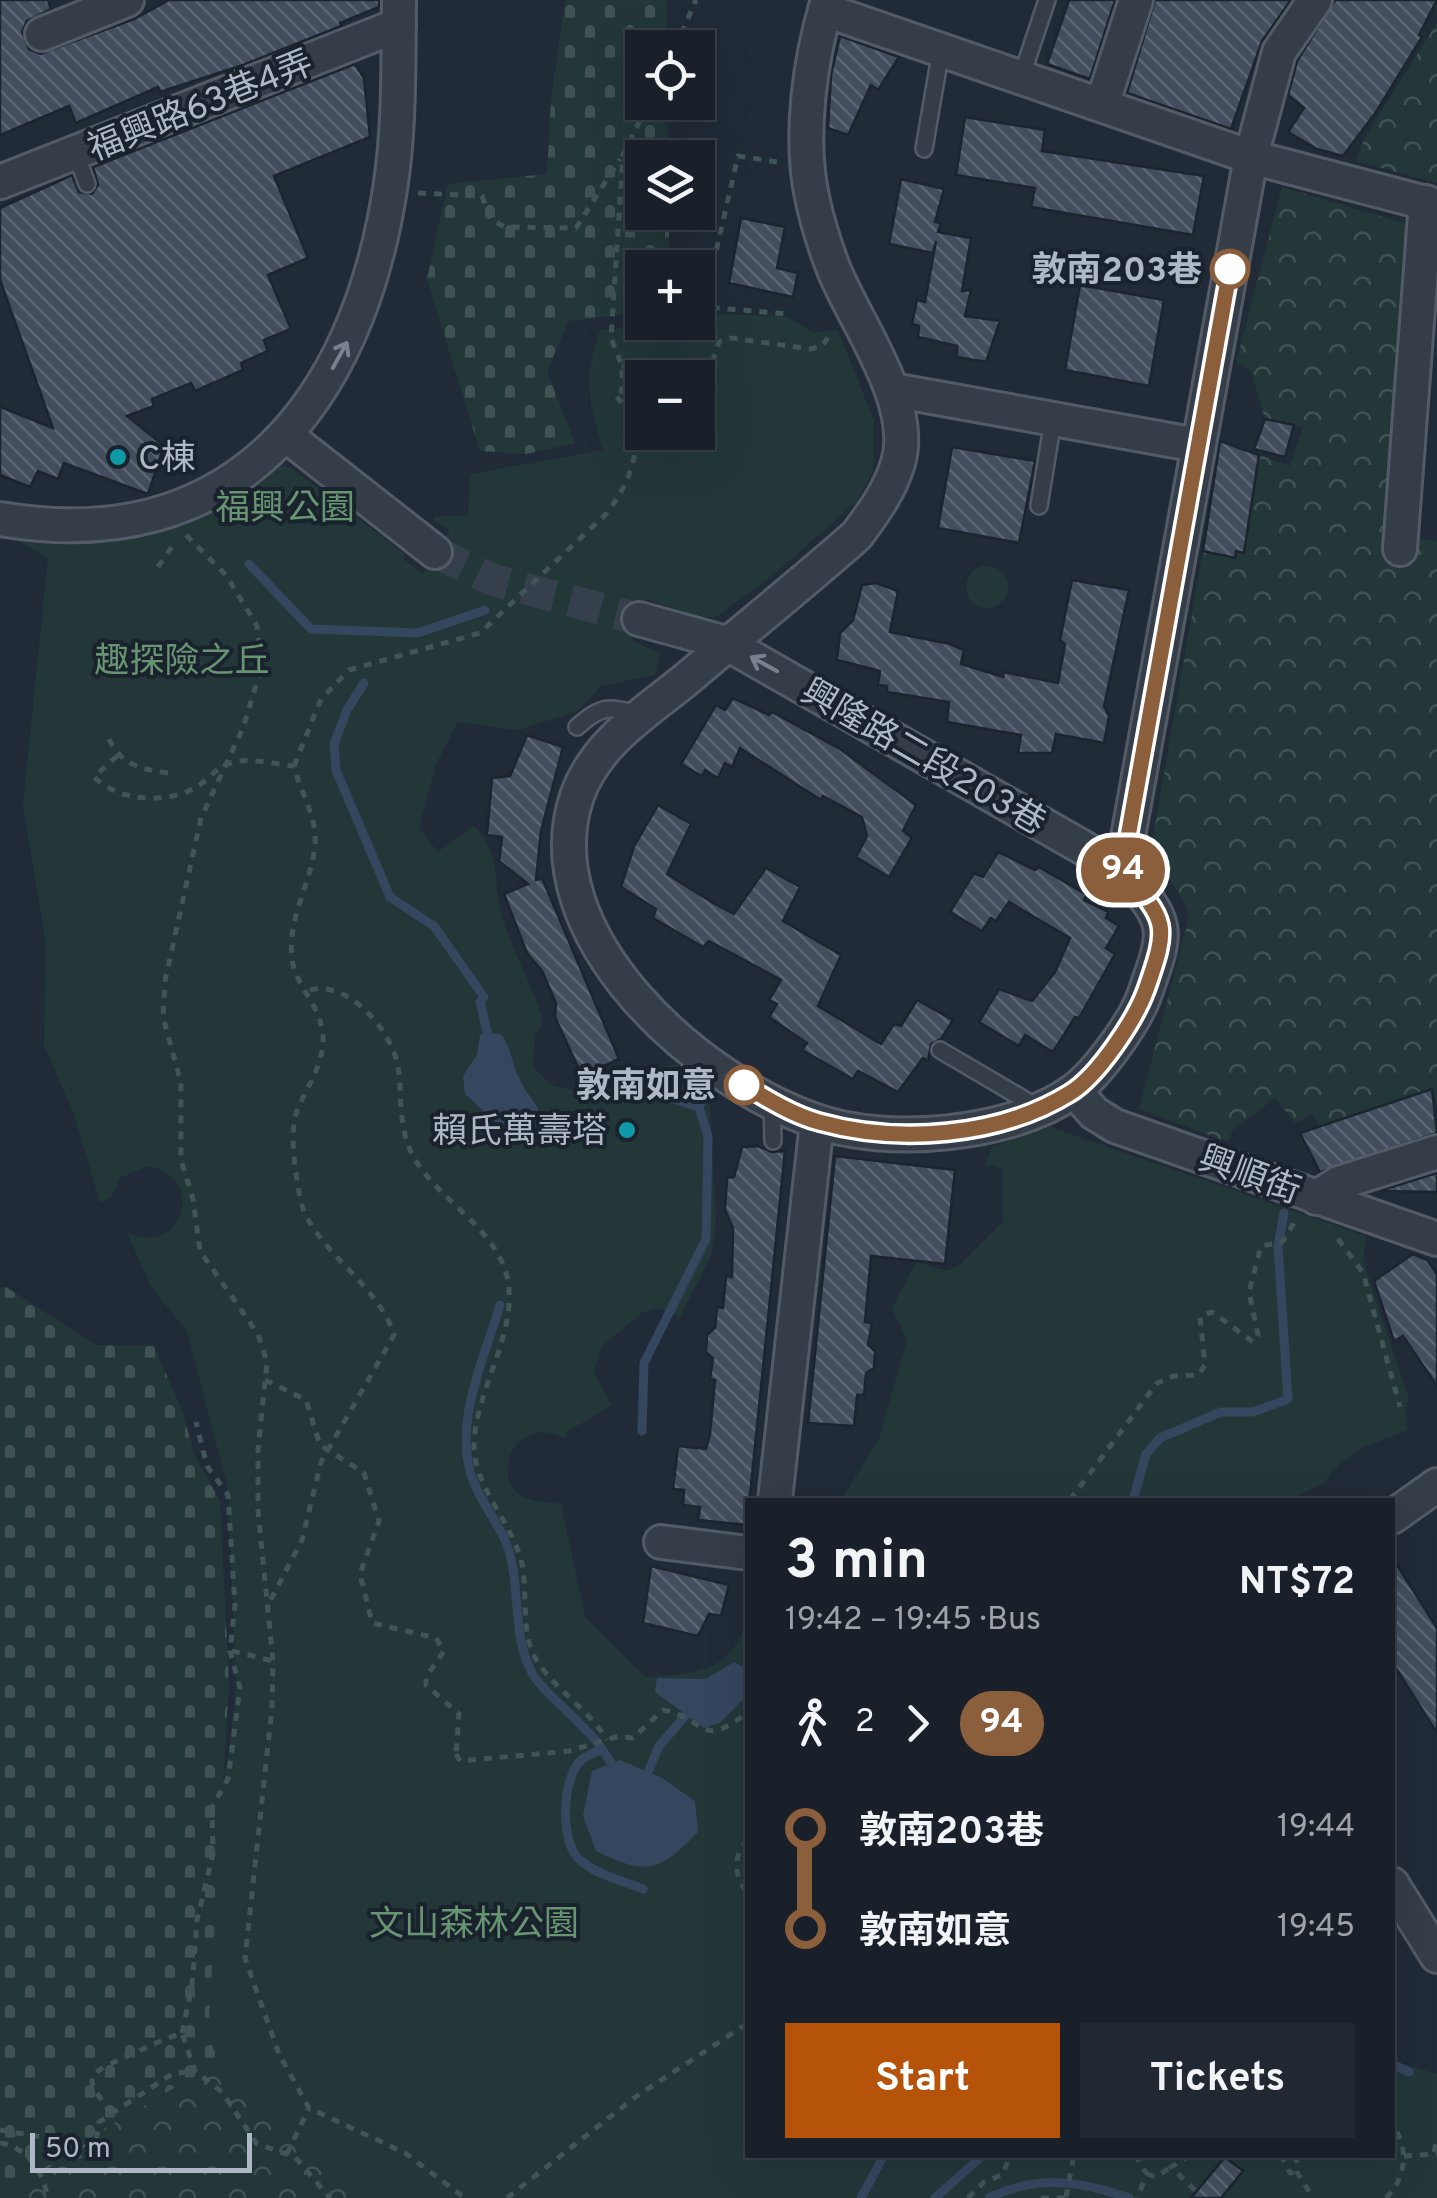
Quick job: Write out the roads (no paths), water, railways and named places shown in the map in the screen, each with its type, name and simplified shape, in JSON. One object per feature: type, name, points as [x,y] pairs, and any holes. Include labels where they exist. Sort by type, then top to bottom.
[{"type":"street","points":[[42,34],[127,0]]},
{"type":"street","points":[[1102,105],[1136,0]]},
{"type":"street","points":[[1122,870],[1251,156],[1279,52],[1315,0]]},
{"type":"street","points":[[827,5],[941,50],[1251,156],[1431,204],[1400,549]]},
{"type":"street","name":"興隆路二段203巷","points":[[726,643],[1122,870],[1157,909],[1164,941],[1137,1016],[1074,1091],[1040,1109],[967,1130],[898,1135],[816,1122],[715,1069],[646,1010],[596,939],[580,901],[569,852],[577,796],[606,745],[726,643],[857,535],[884,498],[900,459],[892,390],[833,268],[811,194],[808,132],[812,76],[827,5]]},
{"type":"street","points":[[0,520],[70,526],[140,519],[182,508],[220,488],[287,436],[347,344],[366,292],[390,190],[399,12]]},
{"type":"street","name":"福興路63巷4弄","points":[[0,182],[82,169],[399,12]]},
{"type":"street","points":[[892,390],[1197,445]]},
{"type":"street","points":[[287,436],[435,552]]},
{"type":"street","points":[[639,620],[726,643]]},
{"type":"street","name":"興順街","points":[[1074,1091],[1094,1113],[1115,1126],[1315,1213],[1437,1240]]},
{"type":"street","points":[[774,1498],[816,1122]]},
{"type":"street","points":[[1315,1213],[1340,1183],[1437,1152]]},
{"type":"street","points":[[1395,1514],[1437,1485]]},
{"type":"street","points":[[661,1542],[745,1553]]},
{"type":"street","points":[[1395,1888],[1435,1947]]},
{"type":"lane","points":[[1022,75],[1047,0]]},
{"type":"lane","points":[[924,149],[941,50]]},
{"type":"lane","points":[[1038,506],[1053,420]]},
{"type":"lane","points":[[576,727],[596,710],[610,705],[639,716]]},
{"type":"lane","points":[[940,1050],[1040,1109]]},
{"type":"lane","points":[[772,1102],[773,1141]]},
{"type":"water","points":[[480,1035],[502,1035],[520,1080],[538,1109],[540,1122],[524,1134],[504,1130],[465,1094],[463,1076],[477,1055]]},
{"type":"water","points":[[734,1662],[745,1668],[745,1697],[720,1723],[704,1728],[655,1692],[657,1678],[706,1679]]},
{"type":"water","points":[[620,1760],[662,1778],[695,1801],[698,1832],[673,1855],[652,1866],[628,1864],[596,1851],[583,1816],[592,1771]]},
{"type":"waterway","points":[[249,564],[311,629],[418,633],[485,610]]},
{"type":"waterway","points":[[364,683],[347,710],[334,744],[336,770],[390,897],[434,926],[484,997],[480,1002],[487,1032]]},
{"type":"waterway","points":[[667,1097],[699,1107],[706,1089]]},
{"type":"waterway","points":[[642,1431],[644,1363],[706,1239],[708,1137],[699,1107]]},
{"type":"waterway","points":[[1134,1498],[1146,1454],[1160,1438],[1221,1412],[1253,1412],[1288,1399],[1278,1246],[1284,1213]]},
{"type":"waterway","points":[[500,1305],[472,1393],[466,1439],[468,1461],[478,1492],[508,1548],[522,1644],[531,1671],[602,1749]]},
{"type":"waterway","points":[[648,1772],[659,1746],[686,1715]]},
{"type":"waterway","points":[[611,1763],[602,1749],[581,1760],[575,1769],[567,1794],[568,1837],[572,1849],[585,1864],[643,1889]]},
{"type":"waterway","points":[[1395,2065],[1409,2072]]},
{"type":"waterway","points":[[861,2198],[882,2158]]},
{"type":"waterway","points":[[935,2198],[980,2158]]},
{"type":"waterway","points":[[989,2198],[1042,2183],[1094,2187],[1129,2198]]},
{"type":"tunnel","points":[[435,552],[493,580],[639,619]]},
{"type":"place","name":"敦南203巷","points":[[1230,269]]},
{"type":"place","name":"C棟","points":[[118,457]]},
{"type":"place","name":"敦南如意","points":[[744,1085]]},
{"type":"place","name":"賴氏萬壽塔","points":[[627,1130]]},
{"type":"park label","name":"福興公園","points":[[285,507]]},
{"type":"park label","name":"趣探險之丘","points":[[182,660]]},
{"type":"park label","name":"文山森林公園","points":[[474,1923]]}]
